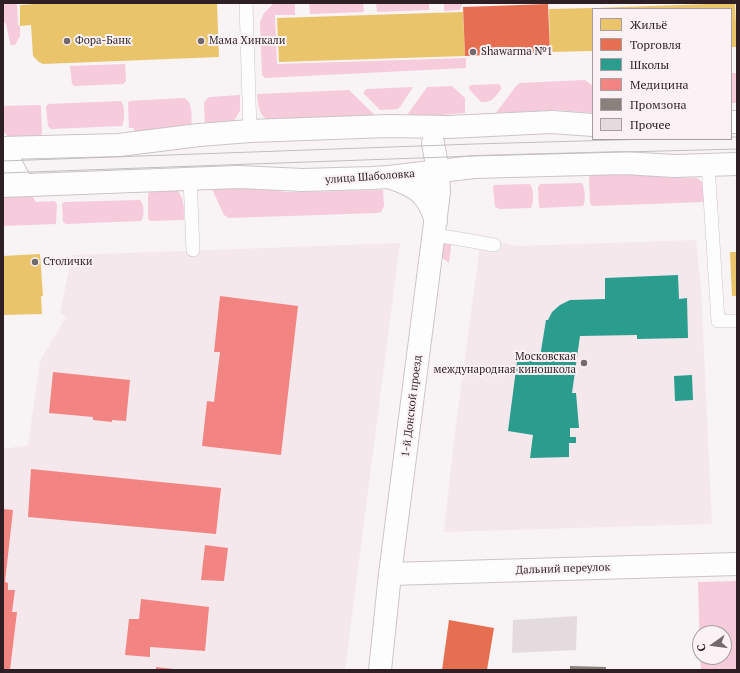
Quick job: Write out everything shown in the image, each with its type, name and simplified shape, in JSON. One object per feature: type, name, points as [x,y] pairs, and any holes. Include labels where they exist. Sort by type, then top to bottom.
[{"type":"main road","points":[[13,185],[3,148],[119,145],[199,134],[250,131],[414,126],[449,127],[552,122],[592,124]]},
{"type":"main road","points":[[414,126],[425,134],[433,143],[439,134],[449,127]]},
{"type":"main road","name":"1-й Донской проезд","points":[[380,670],[390,574],[439,192],[438,171],[433,143]]},
{"type":"main road","name":"улица Шаболовка","points":[[13,185],[190,178],[238,177],[303,180],[390,177],[474,167],[624,163],[674,166],[737,164]]},
{"type":"main road","points":[[390,177],[409,184],[418,190],[432,207],[435,228]]},
{"type":"main road","name":"Дальний переулок","points":[[390,574],[737,564]]},
{"type":"lane","points":[[246,3],[250,131]]},
{"type":"lane","points":[[708,166],[718,321],[737,321]]},
{"type":"lane","points":[[190,178],[193,250]]},
{"type":"lane","points":[[435,228],[460,239],[494,245]]},
{"type":"shaded area","points":[[3,3],[17,3],[20,36],[15,45],[11,45],[10,43],[6,24],[3,21]]},
{"type":"shaded area","points":[[274,3],[295,3],[295,15],[275,15],[277,64],[466,58],[466,68],[265,78],[262,75],[260,22],[264,13]]},
{"type":"shaded area","points":[[309,3],[363,3],[364,12],[310,14]]},
{"type":"shaded area","points":[[376,3],[429,3],[429,10],[377,12]]},
{"type":"shaded area","points":[[444,3],[462,4],[460,10],[444,11]]},
{"type":"shaded area","points":[[125,64],[126,81],[123,84],[74,86],[72,84],[70,66]]},
{"type":"shaded area","points":[[732,73],[737,73],[737,103],[732,103]]},
{"type":"shaded area","points":[[585,80],[592,85],[592,113],[557,110],[496,113],[516,86],[520,83]]},
{"type":"shaded area","points":[[498,84],[501,86],[501,89],[493,99],[488,102],[481,102],[469,89],[469,86],[472,85]]},
{"type":"shaded area","points":[[452,86],[465,98],[465,113],[405,118],[427,87]]},
{"type":"shaded area","points":[[413,87],[398,109],[380,110],[364,94],[364,91],[367,89]]},
{"type":"shaded area","points":[[349,90],[381,121],[271,122],[264,117],[260,111],[257,94]]},
{"type":"shaded area","points":[[240,95],[240,111],[233,122],[205,128],[204,102],[209,97]]},
{"type":"shaded area","points":[[187,99],[189,102],[192,115],[192,129],[137,134],[133,128],[129,128],[129,101]]},
{"type":"shaded area","points":[[121,101],[124,113],[122,126],[51,129],[48,126],[46,107],[48,104]]},
{"type":"shaded area","points":[[3,106],[41,106],[42,133],[38,140],[13,138],[5,133],[2,123]]},
{"type":"shaded area","points":[[593,170],[634,173],[669,178],[697,178],[704,185],[705,202],[592,206],[590,203],[589,178]]},
{"type":"shaded area","points":[[582,183],[585,194],[583,206],[539,207],[538,188],[540,184]]},
{"type":"shaded area","points":[[530,184],[533,196],[531,208],[500,209],[495,207],[494,185]]},
{"type":"shaded area","points":[[210,185],[250,185],[285,192],[383,190],[384,206],[381,212],[377,213],[229,218],[224,215]]},
{"type":"shaded area","points":[[152,187],[169,187],[178,191],[182,198],[184,220],[150,221],[148,218],[148,195]]},
{"type":"shaded area","points":[[3,191],[29,191],[36,202],[55,201],[57,205],[56,224],[3,226]]},
{"type":"shaded area","points":[[140,200],[144,210],[141,221],[66,224],[63,222],[62,204],[64,202]]},
{"type":"shaded area","points":[[445,229],[448,231],[452,239],[449,263],[441,257]]},
{"type":"shaded area","name":"Московская международная киношкола","points":[[696,240],[701,287],[712,524],[444,532],[454,439],[480,246],[494,241],[517,246]]},
{"type":"shaded area","points":[[400,243],[345,670],[3,670],[3,449],[28,445],[40,361],[66,317],[60,313],[72,255]]},
{"type":"shaded area","points":[[737,581],[737,670],[701,670],[701,665],[732,665],[732,625],[699,625],[698,582]]},
{"type":"building: Жильё","points":[[35,3],[217,3],[219,57],[43,64],[33,56],[31,25],[20,26],[20,5]]},
{"type":"building: Жильё","points":[[735,3],[737,47],[732,47],[732,8],[595,8]]},
{"type":"building: Жильё","points":[[592,8],[592,51],[550,52],[549,9]]},
{"type":"building: Жильё","points":[[463,12],[465,56],[279,62],[277,18]]},
{"type":"building: Жильё","points":[[730,252],[737,252],[737,296],[732,296]]},
{"type":"building: Жильё","points":[[40,254],[43,296],[41,296],[42,314],[3,315],[3,256]]},
{"type":"building: Торговля","points":[[548,4],[550,52],[465,56],[463,7]]},
{"type":"building: Торговля","points":[[449,620],[494,628],[487,670],[442,670]]},
{"type":"building: Школы","points":[[678,275],[679,299],[687,298],[688,338],[637,339],[637,335],[580,336],[572,393],[576,393],[579,428],[570,428],[570,437],[576,437],[576,443],[569,443],[569,457],[530,458],[533,435],[508,431],[518,354],[540,357],[546,320],[548,320],[552,312],[560,305],[570,300],[605,299],[605,278]]},
{"type":"building: Школы","points":[[692,375],[693,400],[675,401],[674,376]]},
{"type":"building: Медицина","points":[[220,296],[298,306],[281,455],[202,446],[207,401],[214,402],[220,352],[214,352]]},
{"type":"building: Медицина","points":[[53,372],[130,380],[126,421],[112,420],[112,422],[93,420],[93,417],[49,413]]},
{"type":"building: Медицина","points":[[31,469],[221,488],[216,534],[28,517]]},
{"type":"building: Медицина","points":[[3,509],[13,510],[5,582],[8,583],[8,590],[15,590],[12,612],[17,612],[10,670],[3,670]]},
{"type":"building: Медицина","points":[[205,545],[228,548],[224,581],[201,580]]},
{"type":"building: Медицина","points":[[141,599],[209,607],[205,651],[150,647],[150,657],[125,655],[129,619],[139,619]]},
{"type":"building: Медицина","points":[[156,667],[174,669],[174,670],[156,670]]},
{"type":"building: Промзона","points":[[570,666],[606,667],[606,670],[570,670]]},
{"type":"building: Прочее","points":[[577,616],[576,650],[512,653],[513,620]]},
{"type":"tram line","points":[[732,137],[737,137]]},
{"type":"tram line","points":[[3,161],[616,140]]},
{"type":"tram line","points":[[3,173],[474,156],[737,149]]},
{"type":"place","name":"Фора-Банк","points":[[67,41]]},
{"type":"place","name":"Мама Хинкали","points":[[201,41]]},
{"type":"place","name":"Shawarma №1","points":[[473,52]]},
{"type":"place","name":"Столички","points":[[35,262]]},
{"type":"place","name":"Московская международная киношкола","points":[[584,363]]}]
